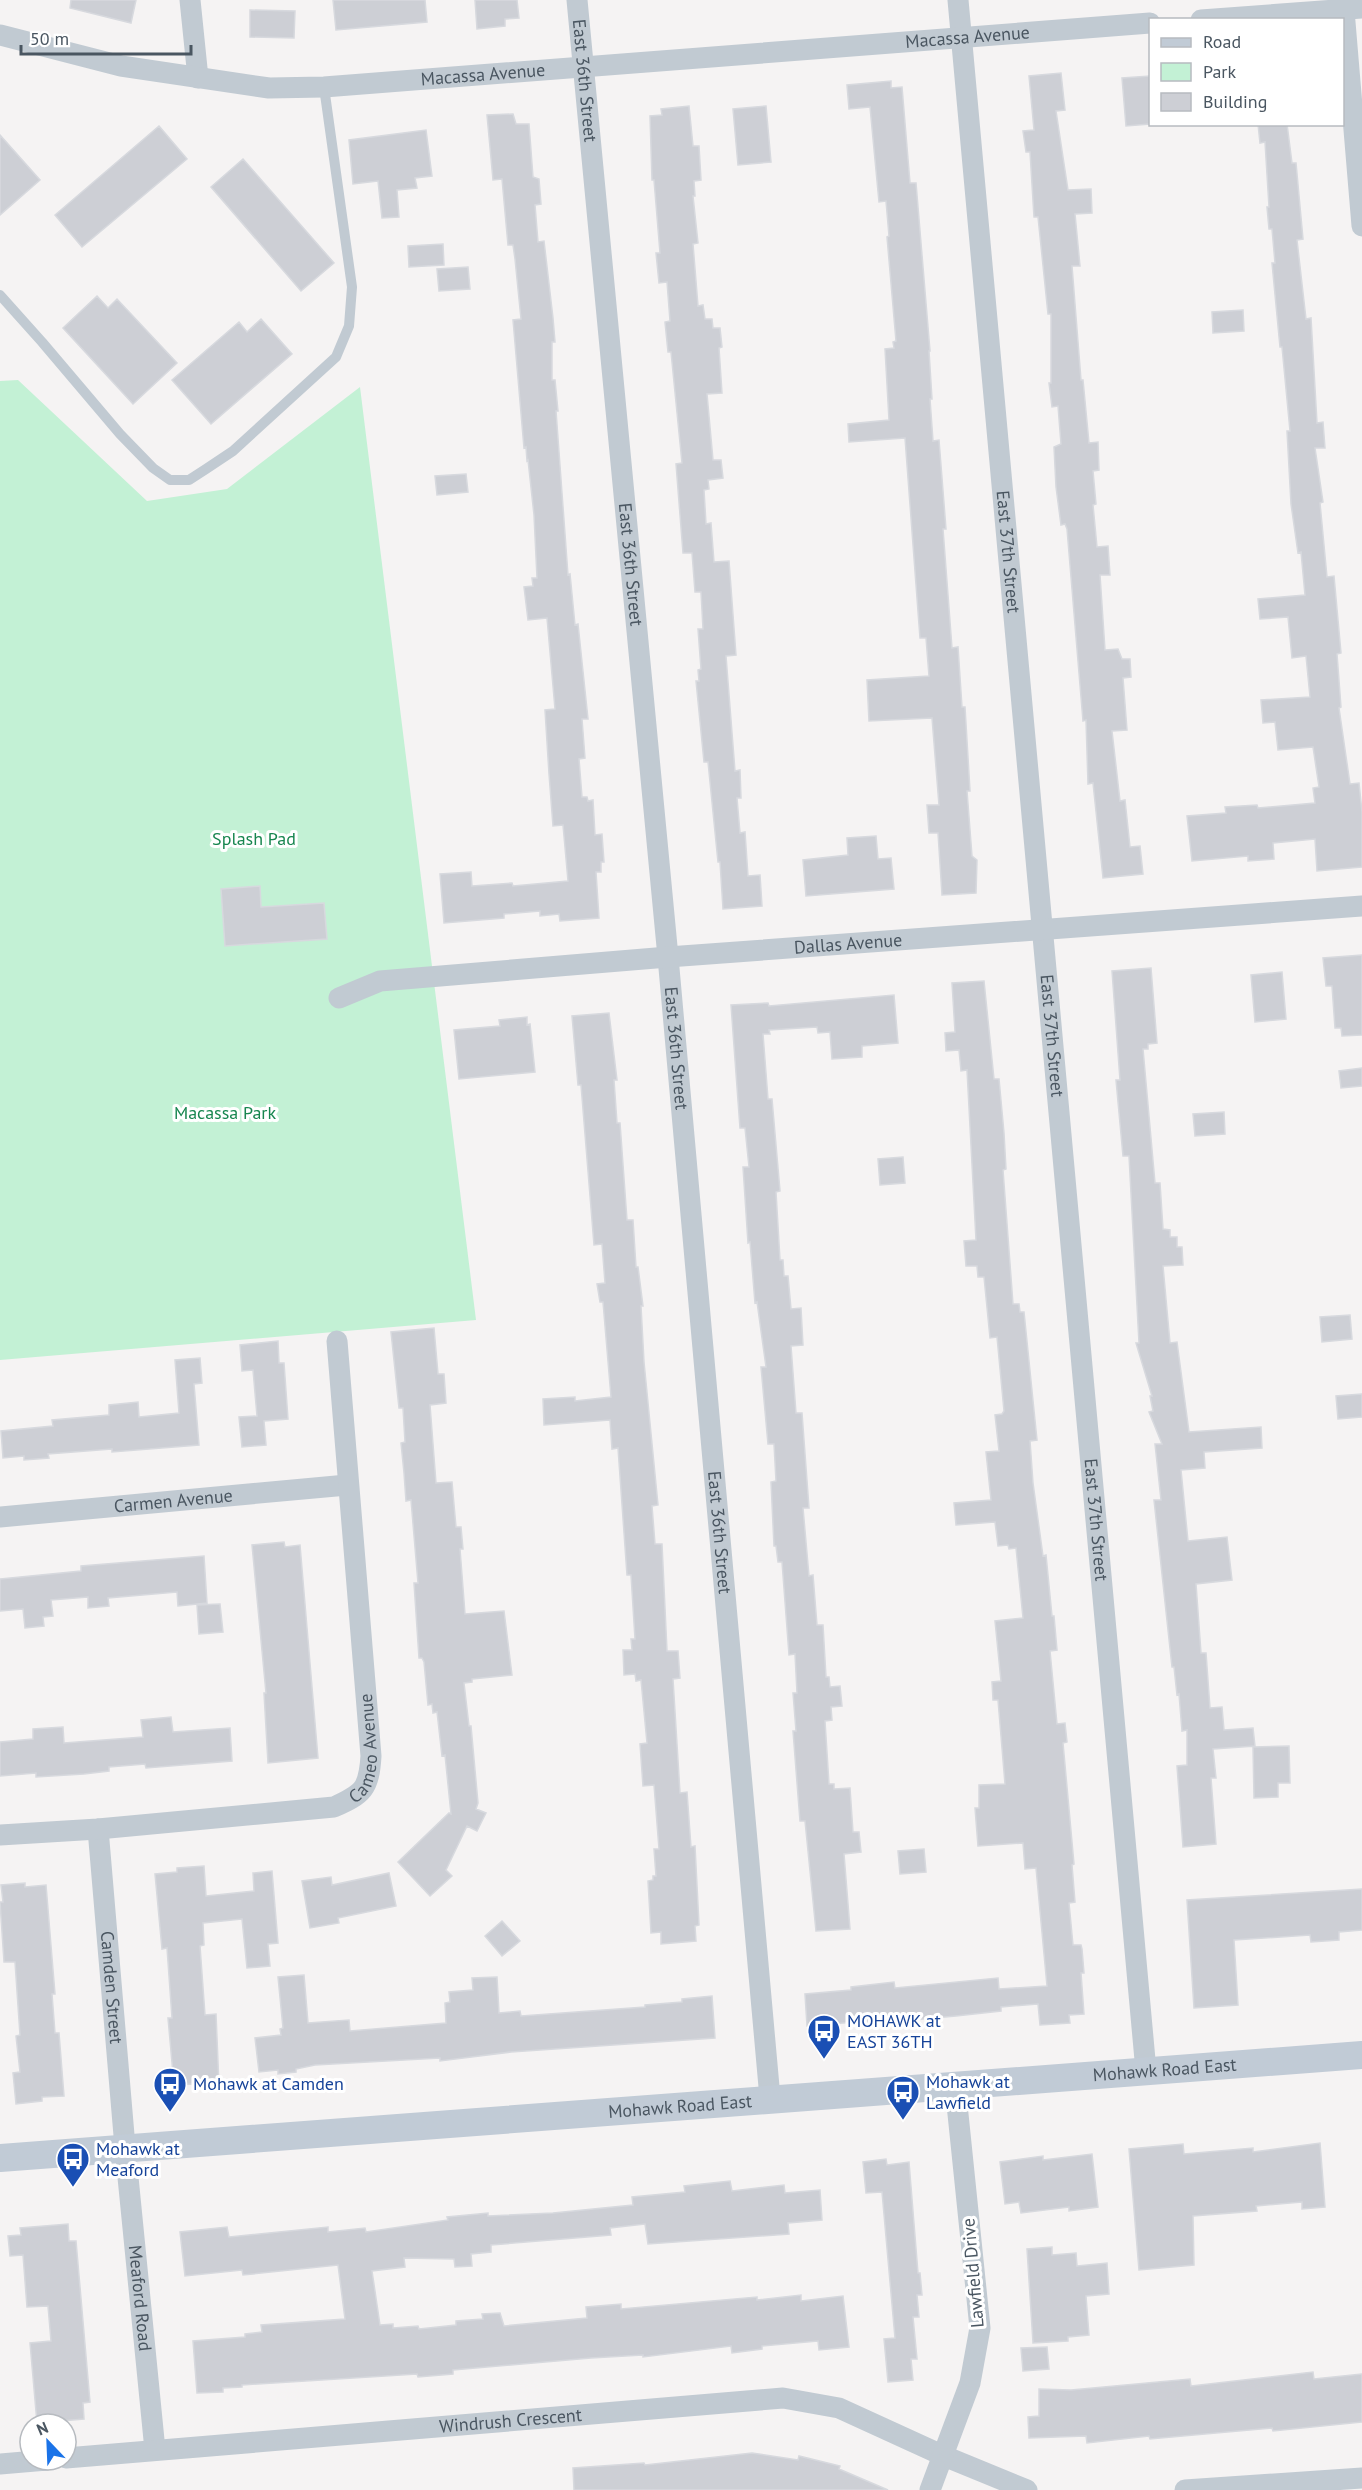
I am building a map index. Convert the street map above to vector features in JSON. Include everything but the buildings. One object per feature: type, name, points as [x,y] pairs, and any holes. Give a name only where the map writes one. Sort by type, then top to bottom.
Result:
[{"type":"main road","name":"Mohawk Road East","points":[[0,2157],[1362,2055]]},
{"type":"street","points":[[190,0],[198,78]]},
{"type":"street","name":"East 36th Street","points":[[577,0],[668,957],[770,2098]]},
{"type":"street","name":"East 37th Street","points":[[958,0],[1146,2071]]},
{"type":"street","points":[[1229,18],[1353,9],[1362,226]]},
{"type":"street","name":"Macassa Avenue","points":[[0,35],[121,66],[269,88],[324,87],[1149,23]]},
{"type":"street","name":"Dallas Avenue","points":[[339,998],[380,981],[668,957],[1362,906]]},
{"type":"street","name":"Cameo Avenue","points":[[0,1835],[98,1829],[334,1807],[356,1797],[370,1778],[371,1756],[336,1341]]},
{"type":"street","name":"Carmen Avenue","points":[[0,1517],[347,1485]]},
{"type":"street","name":"Camden Street","points":[[98,1829],[125,2147]]},
{"type":"street","name":"Lawfield Drive","points":[[930,2490],[970,2383],[980,2328],[955,2085]]},
{"type":"street","name":"Meaford Road","points":[[125,2147],[155,2450]]},
{"type":"street","name":"Windrush Crescent","points":[[78,2457],[783,2398],[839,2408],[944,2456],[1027,2490]]},
{"type":"street","points":[[0,2464],[18,2462]]},
{"type":"street","points":[[1185,2490],[1362,2478]]},
{"type":"lane","points":[[0,295],[120,434],[153,468],[170,480],[189,480],[233,452],[336,357],[349,326],[352,287],[324,87]]},
{"type":"green space","name":"Macassa Park","points":[[18,380],[147,501],[227,489],[360,387],[476,1320],[0,1360],[0,381]]},
{"type":"place","name":"MOHAWK at EAST 36TH","points":[[824,2060]]},
{"type":"place","name":"Mohawk at Camden","points":[[170,2113]]},
{"type":"place","name":"Mohawk at Lawfield","points":[[903,2121]]},
{"type":"place","name":"Mohawk at Meaford","points":[[73,2188]]},
{"type":"park label","name":"Splash Pad","points":[[254,839]]}]
